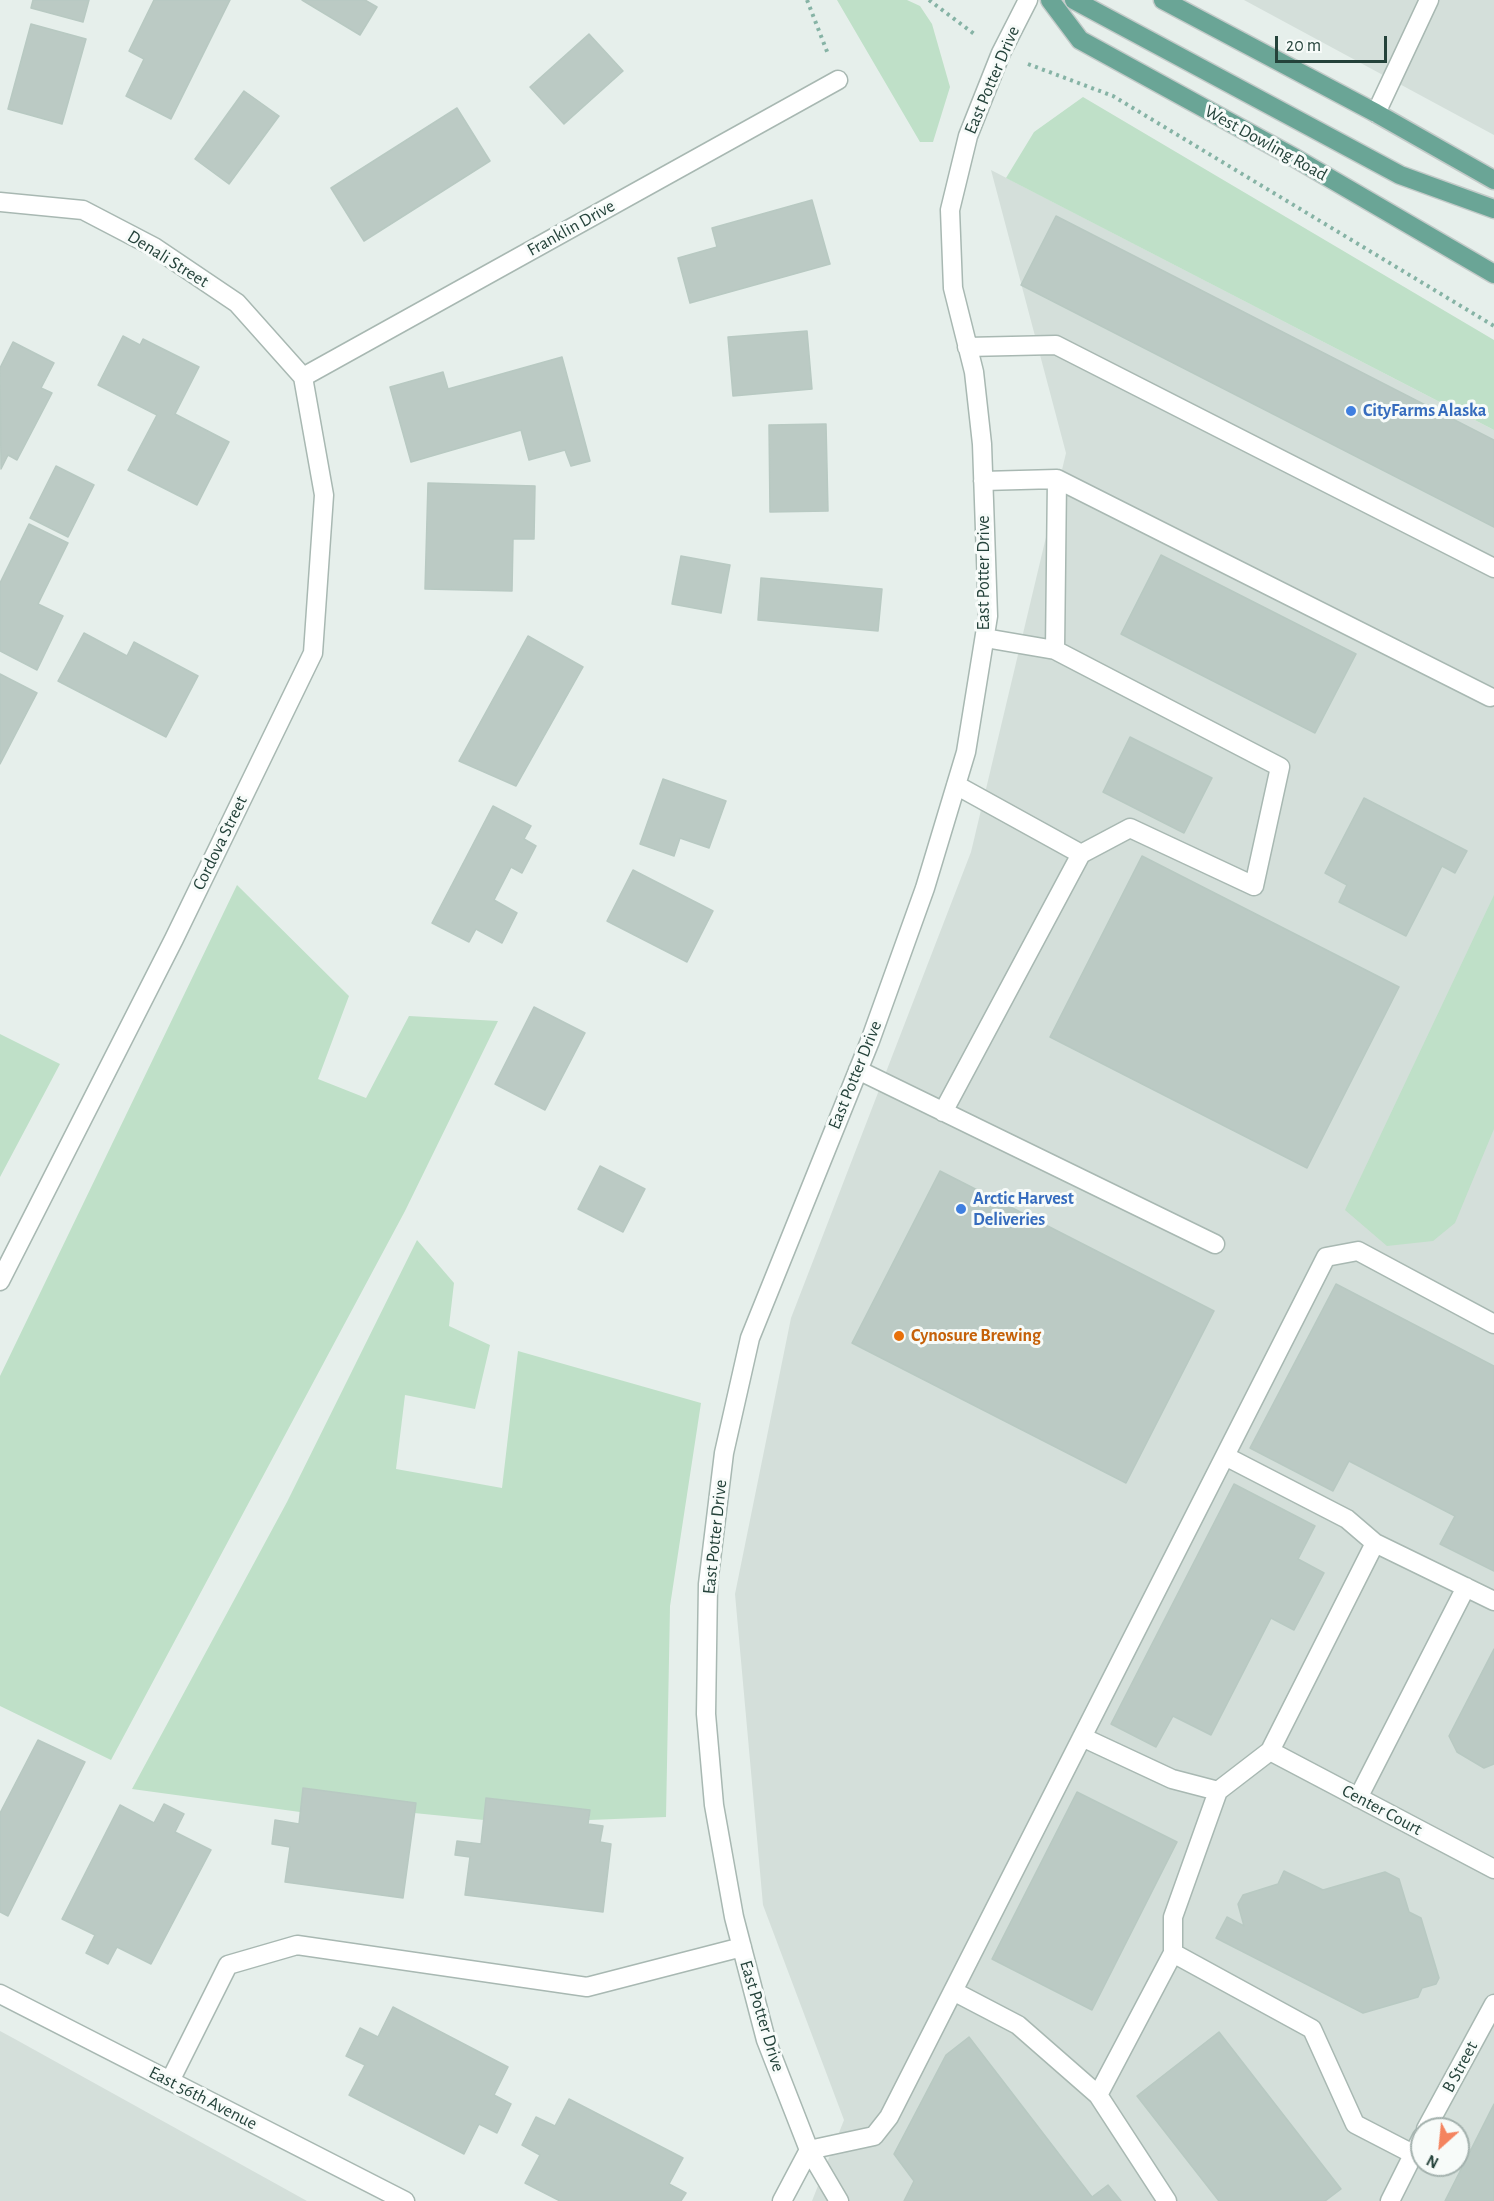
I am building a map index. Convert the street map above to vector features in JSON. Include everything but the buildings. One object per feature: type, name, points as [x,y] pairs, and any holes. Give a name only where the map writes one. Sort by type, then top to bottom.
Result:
[{"type":"main road","name":"West Dowling Road","points":[[1050,0],[1080,40],[1294,158],[1491,271]]},
{"type":"main road","points":[[1074,0],[1400,175],[1494,208]]},
{"type":"main road","points":[[1163,0],[1376,113],[1494,180]]},
{"type":"street","name":"East Potter Drive","points":[[839,2201],[809,2150],[766,2040],[742,1947],[714,1805],[706,1714],[708,1584],[724,1453],[750,1338],[858,1070],[925,888],[966,752],[988,616],[983,481],[975,384],[953,288],[950,210],[968,136],[1001,53],[1028,0]]},
{"type":"street","points":[[1376,113],[1429,0]]},
{"type":"street","name":"Franklin Drive","points":[[303,377],[838,80]]},
{"type":"street","name":"Denali Street","points":[[0,202],[83,210],[154,247],[237,303],[303,377]]},
{"type":"street","points":[[967,347],[1056,345],[1494,568]]},
{"type":"street","name":"Cordova Street","points":[[0,1281],[174,939],[313,653],[324,495],[303,377]]},
{"type":"street","points":[[983,481],[1058,479],[1490,697]]},
{"type":"street","points":[[1055,650],[1058,479]]},
{"type":"street","points":[[943,1112],[1081,855],[1130,828],[1254,886],[1280,767],[1055,650],[985,638]]},
{"type":"street","points":[[956,785],[1081,855]]},
{"type":"street","points":[[858,1070],[1215,1245]]},
{"type":"street","points":[[782,2201],[809,2150],[874,2136],[889,2117],[1326,1257],[1358,1251],[1494,1324]]},
{"type":"street","points":[[1225,1456],[1347,1519],[1375,1543],[1494,1600]]},
{"type":"street","points":[[1098,2095],[1173,1953],[1173,1917],[1218,1791],[1270,1751],[1375,1543]]},
{"type":"street","points":[[1358,1798],[1466,1587]]},
{"type":"street","points":[[1082,1737],[1172,1779],[1218,1791]]},
{"type":"street","name":"Center Court","points":[[1270,1751],[1494,1869]]},
{"type":"street","points":[[170,2081],[228,1965],[297,1945],[587,1987],[742,1947]]},
{"type":"street","points":[[1173,1953],[1312,2029],[1355,2124],[1410,2152]]},
{"type":"street","points":[[953,1990],[1018,2025],[1098,2095],[1167,2201]]},
{"type":"street","name":"East 56th Avenue","points":[[0,1994],[405,2201]]},
{"type":"street","name":"B Street","points":[[1433,2117],[1494,2004]]},
{"type":"street","points":[[1390,2201],[1410,2160]]},
{"type":"path","points":[[807,0],[838,80]]},
{"type":"path","points":[[929,0],[1001,53],[1113,96],[1494,326]]},
{"type":"shaded area","points":[[1244,0],[1494,0],[1494,135]]},
{"type":"shaded area","points":[[991,170],[1494,430],[1494,2201],[812,2201],[844,2120],[763,1905],[735,1594],[791,1318],[971,852],[1066,453]]},
{"type":"shaded area","points":[[0,2031],[13,2038],[307,2201],[0,2201]]},
{"type":"green space","points":[[837,0],[907,0],[920,6],[932,24],[950,87],[933,142],[920,142]]},
{"type":"green space","points":[[1083,97],[1494,340],[1494,430],[1006,178],[1034,132]]},
{"type":"green space","points":[[237,885],[349,996],[318,1079],[366,1098],[409,1016],[498,1021],[405,1211],[111,1760],[0,1706],[0,1376]]},
{"type":"green space","points":[[1494,895],[1494,1129],[1455,1223],[1433,1241],[1387,1246],[1345,1210]]},
{"type":"green space","points":[[0,1034],[60,1064],[0,1177]]},
{"type":"green space","points":[[417,1240],[454,1283],[449,1326],[490,1345],[475,1409],[405,1395],[396,1469],[502,1488],[518,1351],[701,1403],[670,1606],[666,1817],[589,1820],[590,1810],[487,1798],[484,1820],[414,1813],[415,1803],[304,1788],[300,1812],[132,1789],[287,1502]]},
{"type":"place","name":"CityFarms Alaska","points":[[1351,411]]},
{"type":"place","name":"Arctic Harvest Deliveries","points":[[961,1209]]},
{"type":"place","name":"Cynosure Brewing","points":[[899,1336]]}]
